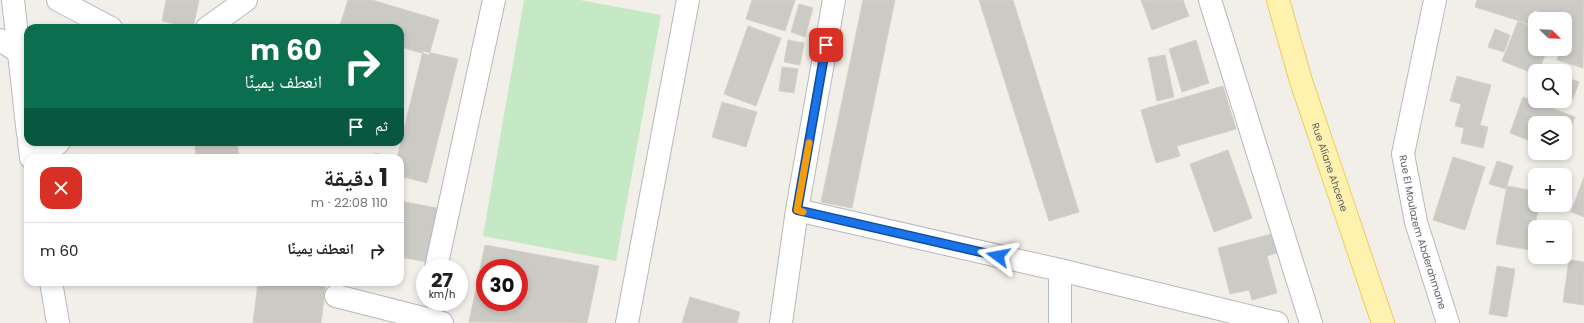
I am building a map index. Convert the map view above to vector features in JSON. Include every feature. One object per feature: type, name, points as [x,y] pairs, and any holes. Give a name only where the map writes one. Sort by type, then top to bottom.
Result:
[{"type":"main road","name":"Rue Aliane Ahcene","points":[[1277,3],[1301,81],[1383,323]]},
{"type":"street","points":[[13,0],[24,98]]},
{"type":"street","points":[[58,0],[103,24]]},
{"type":"street","points":[[213,24],[246,0]]},
{"type":"street","points":[[438,259],[494,0]]},
{"type":"street","points":[[627,323],[688,0]]},
{"type":"street","points":[[781,323],[797,210],[834,0]]},
{"type":"street","points":[[1210,0],[1311,323]]},
{"type":"street","name":"Rue El Moulazem Abderahmane","points":[[1434,0],[1403,154],[1416,222],[1448,323]]},
{"type":"street","points":[[0,40],[19,52]]},
{"type":"street","points":[[46,154],[55,146]]},
{"type":"street","points":[[797,210],[1060,270],[1277,323]]},
{"type":"street","points":[[1060,270],[1060,323]]},
{"type":"street","points":[[52,286],[58,323]]},
{"type":"street","points":[[336,296],[430,317]]},
{"type":"green space","points":[[524,0],[580,0],[661,15],[616,261],[483,236]]},
{"type":"building","points":[[166,0],[199,0],[194,24],[175,24],[162,21]]},
{"type":"building","points":[[348,0],[372,0],[439,20],[429,55],[404,48],[404,24],[340,24]]},
{"type":"building","points":[[752,0],[795,0],[785,31],[746,19]]},
{"type":"building","points":[[863,0],[895,0],[852,208],[821,202]]},
{"type":"building","points":[[979,0],[1013,0],[1079,212],[1049,221]]},
{"type":"building","points":[[1141,0],[1183,0],[1189,16],[1152,30]]},
{"type":"building","points":[[1477,0],[1584,0],[1583,68],[1557,60],[1558,56],[1572,56],[1572,12],[1541,12],[1534,10],[1533,12],[1528,12],[1528,24],[1475,7]]},
{"type":"building","points":[[799,4],[813,8],[805,37],[791,32]]},
{"type":"building","points":[[1518,21],[1528,25],[1528,56],[1544,56],[1542,64],[1528,64],[1528,71],[1502,61]]},
{"type":"building","points":[[748,26],[781,38],[756,106],[724,94]]},
{"type":"building","points":[[1495,29],[1510,35],[1504,52],[1488,47]]},
{"type":"building","points":[[788,40],[804,43],[800,65],[784,62]]},
{"type":"building","points":[[1196,40],[1209,83],[1182,92],[1169,49]]},
{"type":"building","points":[[423,51],[458,59],[427,183],[404,177],[404,154],[398,154],[400,146],[404,146],[404,129]]},
{"type":"building","points":[[1165,55],[1174,97],[1157,101],[1148,58]]},
{"type":"building","points":[[782,67],[798,69],[794,93],[779,91]]},
{"type":"building","points":[[1457,76],[1491,85],[1480,125],[1488,127],[1483,148],[1461,143],[1464,128],[1455,126],[1461,104],[1450,101]]},
{"type":"building","points":[[1572,80],[1579,82],[1572,99]]},
{"type":"building","points":[[1223,86],[1236,129],[1177,146],[1180,156],[1156,163],[1141,110]]},
{"type":"building","points":[[1523,97],[1528,99],[1528,108],[1552,108],[1575,117],[1572,125],[1572,116],[1528,116],[1528,140],[1510,133]]},
{"type":"building","points":[[722,102],[757,112],[746,147],[712,137]]},
{"type":"building","points":[[195,146],[238,146],[238,154],[196,154]]},
{"type":"building","points":[[1228,150],[1252,218],[1214,232],[1190,164]]},
{"type":"building","points":[[1453,157],[1485,167],[1465,230],[1433,220]]},
{"type":"building","points":[[1497,161],[1513,166],[1506,189],[1489,184]]},
{"type":"building","points":[[1584,177],[1584,217],[1571,212]]},
{"type":"building","points":[[1507,186],[1528,190],[1528,212],[1538,212],[1536,220],[1528,220],[1528,250],[1496,244]]},
{"type":"building","points":[[404,202],[442,209],[433,259],[416,260],[404,258]]},
{"type":"building","points":[[1279,232],[1284,251],[1267,256],[1277,293],[1252,300],[1249,290],[1230,294],[1218,248]]},
{"type":"building","points":[[485,245],[599,266],[587,323],[469,322],[476,288],[476,311],[528,311],[528,259],[482,259]]},
{"type":"building","points":[[1572,260],[1584,262],[1584,305],[1563,302],[1568,264],[1572,264]]},
{"type":"building","points":[[1497,266],[1515,269],[1507,317],[1489,314]]},
{"type":"building","points":[[258,286],[326,286],[321,323],[253,323]]},
{"type":"building","points":[[690,297],[740,312],[737,323],[682,323]]},
{"type":"slow traffic","points":[[803,212],[797,210],[809,143]]},
{"type":"route","points":[[826,45],[797,210],[998,256]]}]
